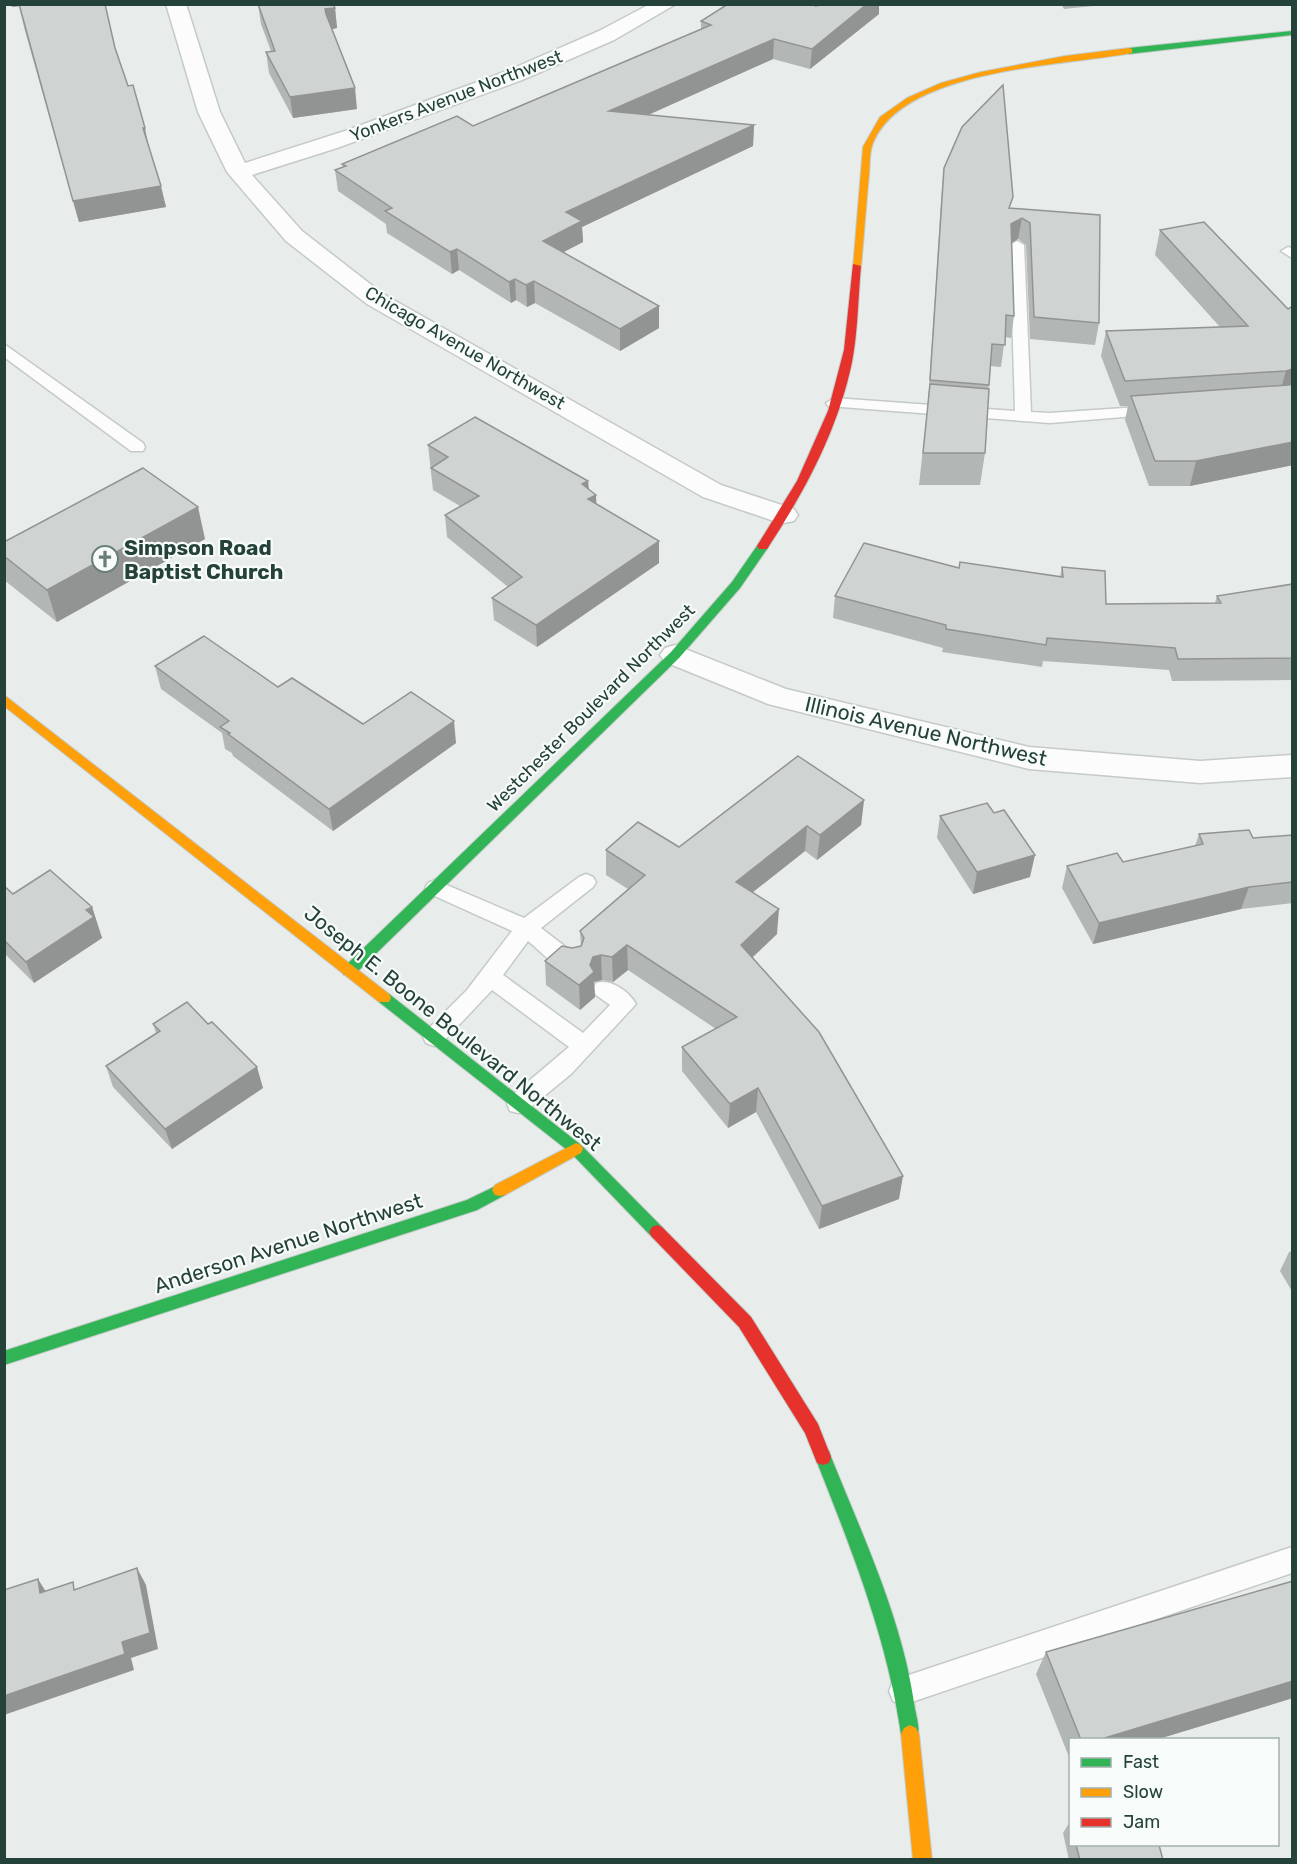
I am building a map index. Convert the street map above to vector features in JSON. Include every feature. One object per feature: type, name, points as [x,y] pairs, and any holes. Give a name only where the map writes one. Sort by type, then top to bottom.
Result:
[{"type":"street","name":"Chicago Avenue Northwest","points":[[176,4],[209,112],[238,172],[294,236],[375,299],[712,491],[784,515]]},
{"type":"street","name":"Yonkers Avenue Northwest","points":[[238,172],[288,159],[516,76],[612,35],[666,4]]},
{"type":"street","name":"Westchester Boulevard Northwest","points":[[350,971],[675,655],[736,585],[784,515],[824,438],[847,362],[868,143],[882,121],[907,101],[968,77],[1039,61],[1293,33]]},
{"type":"street","name":"Illinois Avenue Northwest","points":[[675,655],[778,697],[1029,758],[1200,772],[1293,766]]},
{"type":"street","name":"Joseph E. Boone Boulevard Northwest","points":[[4,699],[576,1149],[745,1322],[812,1429],[878,1597],[907,1706],[923,1860]]},
{"type":"street","name":"Anderson Avenue Northwest","points":[[4,1358],[472,1205],[576,1149]]},
{"type":"lane","points":[[1017,245],[1023,416]]},
{"type":"lane","points":[[4,349],[137,447]]},
{"type":"lane","points":[[834,403],[1050,418],[1166,411]]},
{"type":"lane","points":[[434,1037],[490,977],[526,928],[585,882]]},
{"type":"lane","points":[[435,888],[526,928],[572,964]]},
{"type":"lane","points":[[490,977],[583,1045]]},
{"type":"lane","points":[[518,1104],[563,1068],[625,1004],[604,989]]},
{"type":"lane","points":[[903,1691],[1293,1560]]},
{"type":"building","points":[[19,4],[105,4],[115,48],[128,86],[133,85],[145,128],[143,128],[161,186],[73,201]]},
{"type":"building","points":[[258,4],[333,4],[335,8],[325,9],[326,14],[355,88],[290,97],[266,52],[275,51]]},
{"type":"building","points":[[728,4],[817,4],[816,6],[867,4],[812,49],[774,39],[609,111],[754,125],[566,212],[582,221],[543,241],[659,306],[620,329],[534,281],[526,285],[515,279],[509,282],[457,249],[450,252],[385,211],[392,208],[335,170],[346,166],[342,164],[457,116],[473,126],[711,25],[701,21]]},
{"type":"building","points":[[1003,85],[1013,197],[1009,208],[1100,215],[1099,323],[1034,317],[1030,223],[1022,218],[1011,224],[1014,316],[1006,315],[1005,345],[992,344],[989,385],[930,380],[944,168],[962,127]]},
{"type":"building","points":[[1204,222],[1288,309],[1293,306],[1293,369],[1125,381],[1106,331],[1248,326],[1160,230]]},
{"type":"building","points":[[930,384],[989,389],[985,453],[923,453]]},
{"type":"building","points":[[1293,384],[1293,442],[1196,461],[1155,461],[1131,396],[1288,385]]},
{"type":"building","points":[[475,417],[588,481],[582,484],[596,495],[588,499],[659,541],[536,625],[492,598],[522,577],[445,515],[479,496],[431,468],[448,457],[428,445]]},
{"type":"building","points":[[143,468],[198,507],[47,590],[4,556],[4,542]]},
{"type":"building","points":[[864,543],[959,568],[960,562],[1063,577],[1062,567],[1105,571],[1106,604],[1221,603],[1217,596],[1293,584],[1293,658],[1178,659],[1175,648],[1047,638],[1046,645],[946,629],[946,625],[835,596]]},
{"type":"building","points":[[204,636],[278,687],[292,678],[363,724],[411,692],[454,721],[329,809],[228,734],[230,733],[220,727],[229,721],[155,666]]},
{"type":"building","points":[[798,756],[864,800],[820,835],[807,826],[736,882],[779,909],[741,945],[819,1032],[903,1176],[822,1206],[758,1088],[730,1104],[682,1047],[737,1017],[627,945],[612,957],[601,955],[593,957],[590,965],[594,972],[579,985],[545,961],[562,946],[572,948],[581,946],[584,938],[580,931],[645,875],[606,850],[638,822],[679,847]]},
{"type":"building","points":[[987,803],[994,813],[1004,810],[1035,855],[977,872],[940,816]]},
{"type":"building","points":[[1249,830],[1253,838],[1293,835],[1293,882],[1249,887],[1099,923],[1067,866],[1117,853],[1123,862],[1203,844],[1199,834]]},
{"type":"building","points":[[50,870],[92,907],[86,910],[94,917],[26,962],[4,940],[4,886],[13,894]]},
{"type":"building","points":[[187,1002],[208,1024],[212,1022],[257,1067],[165,1129],[106,1066],[160,1031],[153,1024]]},
{"type":"building","points":[[137,1568],[150,1633],[122,1642],[125,1654],[4,1696],[4,1590],[38,1579],[40,1593],[73,1582],[74,1590]]},
{"type":"building","points":[[1293,1581],[1293,1681],[1105,1738],[1080,1738],[1046,1652]]},
{"type":"building","points":[[1076,1846],[1159,1846],[1163,1860],[1080,1860]]},
{"type":"traffic: fast","points":[[1129,51],[1292,33]]},
{"type":"traffic: fast","points":[[349,971],[675,655],[736,585],[763,546]]},
{"type":"traffic: fast","points":[[384,998],[576,1149],[657,1232]]},
{"type":"traffic: fast","points":[[4,1358],[472,1205],[500,1190]]},
{"type":"traffic: fast","points":[[823,1457],[876,1592],[887,1627],[905,1698],[910,1734]]},
{"type":"traffic: slow","points":[[856,266],[867,147],[883,119],[910,100],[944,85],[984,73],[1065,58],[1129,51]]},
{"type":"traffic: slow","points":[[4,699],[384,998]]},
{"type":"traffic: slow","points":[[500,1190],[576,1149]]},
{"type":"traffic: slow","points":[[910,1734],[923,1860]]},
{"type":"traffic: jam","points":[[763,546],[803,481],[824,435],[841,387],[852,326],[856,266]]},
{"type":"traffic: jam","points":[[657,1232],[745,1322],[812,1429],[823,1457]]},
{"type":"place","name":"Simpson Road Baptist Church","points":[[105,559]]}]
